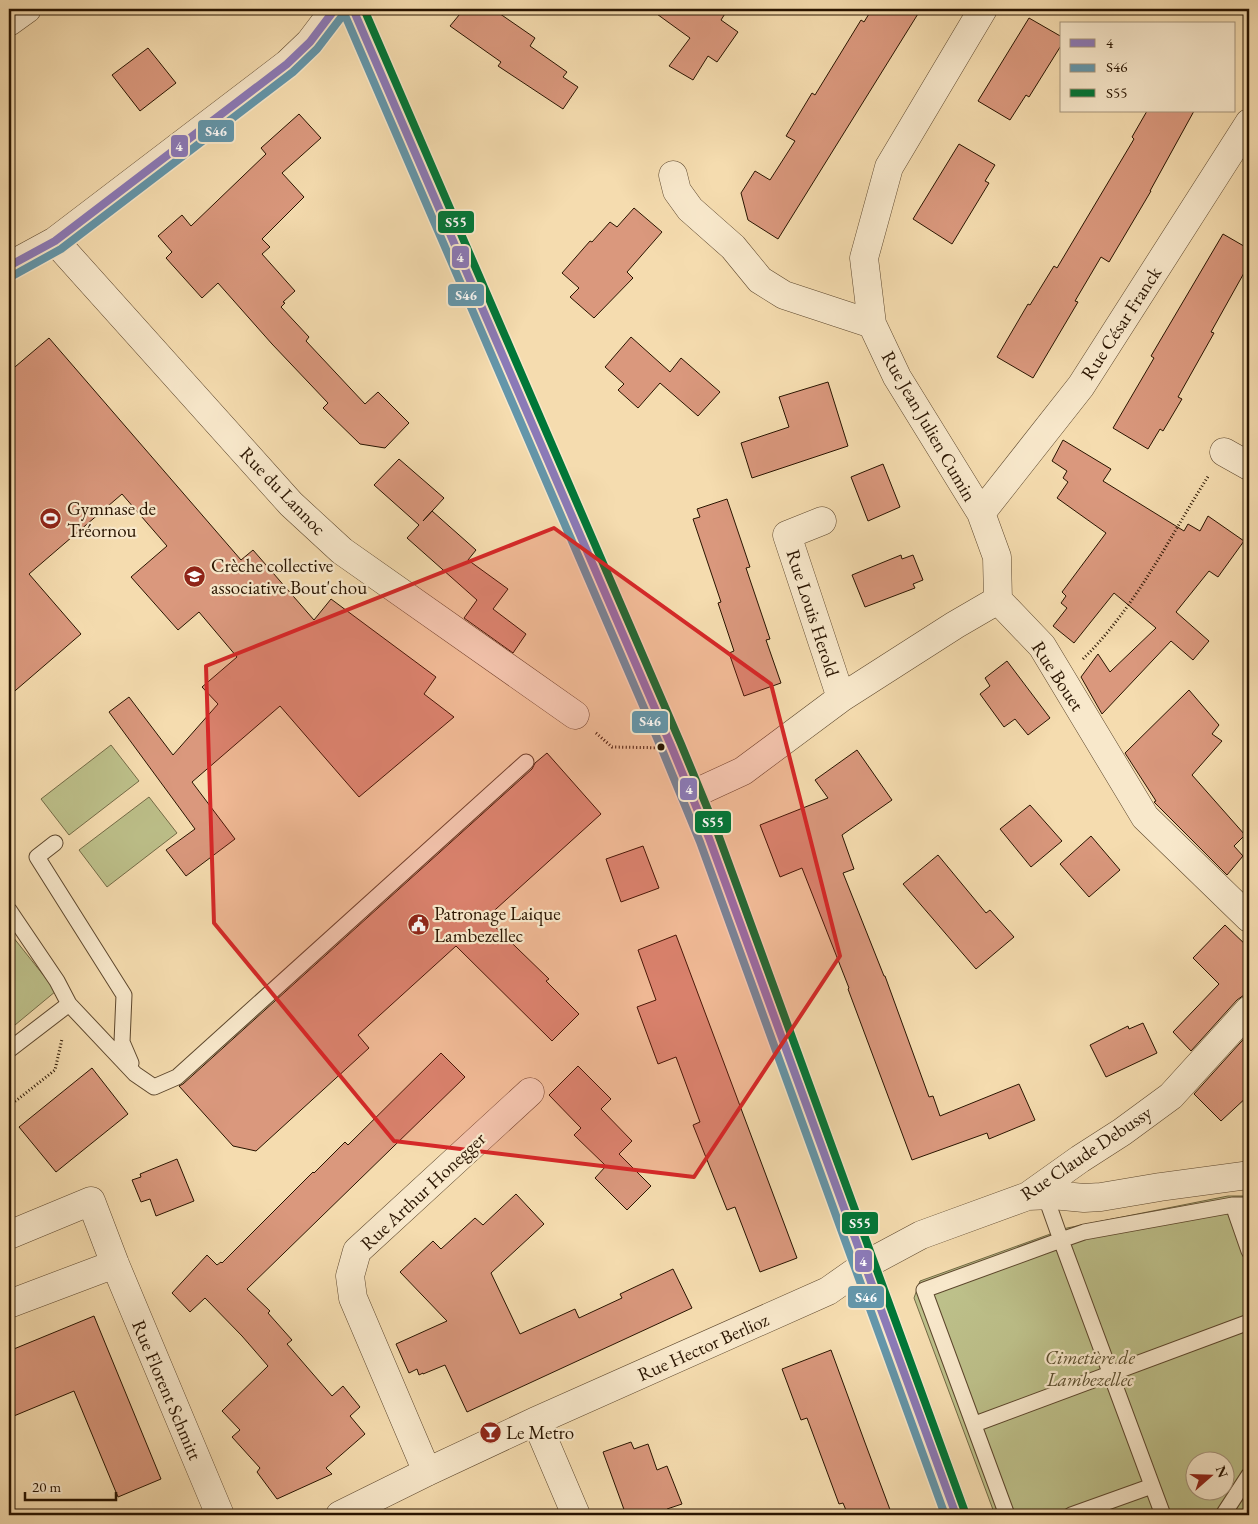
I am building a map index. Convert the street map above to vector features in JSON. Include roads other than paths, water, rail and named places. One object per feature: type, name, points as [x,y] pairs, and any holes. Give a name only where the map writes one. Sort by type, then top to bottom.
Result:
[{"type":"main road","points":[[691,795],[709,838],[956,1515]]},
{"type":"street","points":[[9,22],[27,9]]},
{"type":"street","points":[[9,266],[55,241],[287,64],[310,42],[336,9]]},
{"type":"street","name":"Rue Jean Julien Cumin","points":[[983,9],[889,167],[864,258],[872,324],[897,377],[981,513],[996,557],[998,600]]},
{"type":"street","name":"Rue César Franck","points":[[981,513],[1081,386],[1249,123]]},
{"type":"street","points":[[673,175],[677,191],[690,209],[733,247],[760,280],[784,295],[872,324]]},
{"type":"street","name":"Rue du Lannoc","points":[[55,241],[291,504],[342,551],[575,715]]},
{"type":"street","points":[[1224,452],[1249,466]]},
{"type":"street","name":"Rue Louis Herold","points":[[822,521],[787,535],[841,698]]},
{"type":"street","points":[[691,795],[743,770],[841,698],[955,625],[998,600]]},
{"type":"street","name":"Rue Bouet","points":[[998,600],[1042,646],[1145,817],[1249,918]]},
{"type":"street","name":"Rue Claude Debussy","points":[[866,1265],[921,1234],[1036,1196],[1080,1159],[1122,1132],[1171,1096],[1249,1010]]},
{"type":"street","name":"Rue Arthur Honegger","points":[[427,1472],[353,1298],[350,1276],[357,1252],[530,1092]]},
{"type":"street","points":[[1036,1196],[1100,1197],[1249,1175]]},
{"type":"street","name":"Rue Florent Schmitt","points":[[9,1235],[91,1202],[114,1264],[220,1515]]},
{"type":"street","points":[[9,1304],[114,1264]]},
{"type":"street","name":"Rue Hector Berlioz","points":[[340,1515],[536,1421],[822,1294],[866,1265]]},
{"type":"street","points":[[536,1421],[575,1515]]},
{"type":"lane","points":[[9,910],[57,981],[66,1006],[135,1074],[154,1087],[176,1077],[526,762]]},
{"type":"lane","points":[[55,843],[37,857],[124,995],[122,1042],[135,1074]]},
{"type":"lane","points":[[9,1050],[66,1006]]},
{"type":"lane","points":[[1036,1196],[1061,1240],[1163,1515]]},
{"type":"lane","points":[[1233,1205],[1249,1251]]},
{"type":"lane","points":[[1008,1515],[924,1290],[1084,1232],[1233,1205],[1249,1205]]},
{"type":"lane","points":[[975,1424],[1249,1322]]},
{"type":"lane","points":[[1223,1515],[1248,1481]]},
{"type":"lane","points":[[1071,1515],[1152,1486]]},
{"type":"place","name":"Gymnase de Tréornou","points":[[51,519]]},
{"type":"place","name":"Crèche collective associative Bout'chou","points":[[195,576]]},
{"type":"place","name":"Patronage Laique Lambezellec","points":[[418,924]]},
{"type":"place","name":"Le Metro","points":[[490,1432]]},
{"type":"park label","name":"Cimetière de Lambezellec","points":[[1090,1368]]}]
